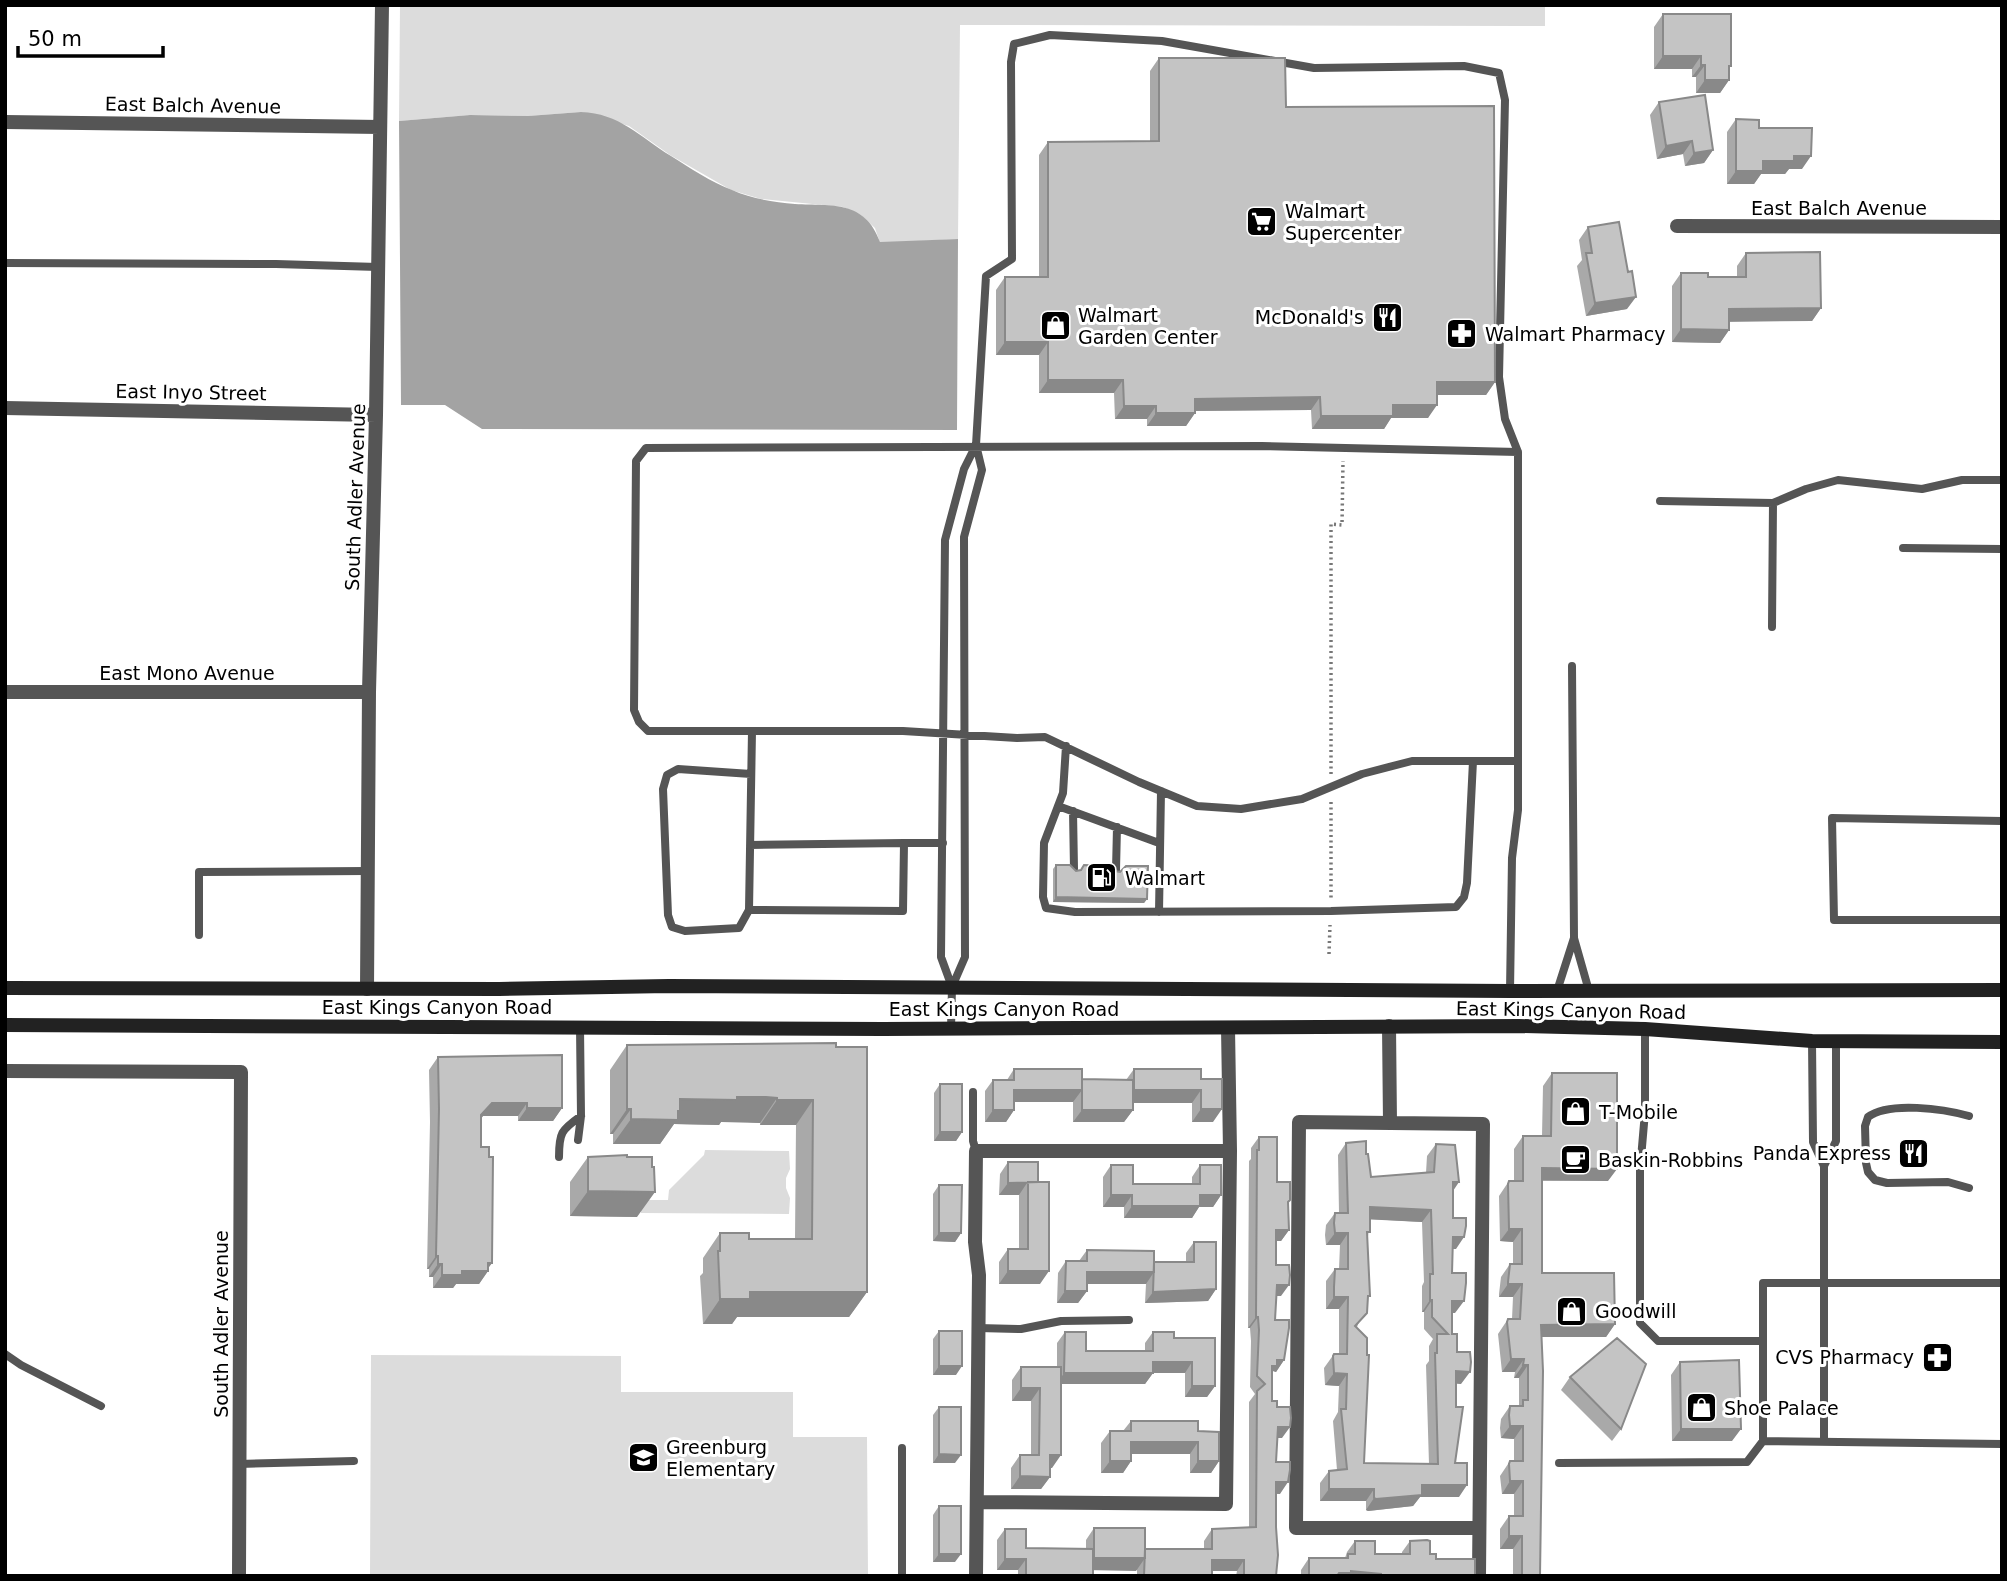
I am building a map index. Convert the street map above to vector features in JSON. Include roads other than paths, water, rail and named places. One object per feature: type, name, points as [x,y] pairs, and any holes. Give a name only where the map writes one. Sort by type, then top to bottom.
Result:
[{"type":"main road","name":"East Kings Canyon Road","points":[[5,988],[669,986],[1510,991],[2002,990]]},
{"type":"main road","name":"East Kings Canyon Road","points":[[5,1025],[951,1029],[1389,1026],[1645,1029],[1812,1041],[2002,1042]]},
{"type":"street","name":"South Adler Avenue","points":[[367,989],[366,871],[382,5]]},
{"type":"street","name":"East Balch Avenue","points":[[5,122],[380,127]]},
{"type":"street","name":"East Balch Avenue","points":[[1677,226],[2002,227]]},
{"type":"street","name":"East Inyo Street","points":[[5,408],[376,415]]},
{"type":"street","name":"East Mono Avenue","points":[[5,692],[369,692]]},
{"type":"street","points":[[1389,1026],[1390,1123]]},
{"type":"street","points":[[976,1502],[1226,1504],[1230,1151],[1228,1028]]},
{"type":"street","name":"South Adler Avenue","points":[[5,1071],[241,1072],[239,1576]]},
{"type":"street","points":[[1479,1528],[1296,1528],[1299,1122],[1483,1124],[1479,1576]]},
{"type":"street","points":[[976,1576],[979,1275],[975,1242],[976,1151],[1230,1151]]},
{"type":"lane","points":[[952,987],[965,957],[964,537],[982,470],[976,445],[986,276],[1012,259],[1011,62],[1014,44],[1050,35],[1163,41],[1314,68],[1464,66],[1499,73],[1505,100],[1499,377],[1505,419],[1518,452],[1518,810],[1512,858],[1510,991]]},
{"type":"lane","points":[[5,263],[378,267]]},
{"type":"lane","points":[[951,1029],[952,987],[941,957],[945,540],[964,469],[976,445]]},
{"type":"lane","points":[[1517,761],[1412,761],[1362,774],[1302,799],[1241,809],[1198,806],[1161,792],[1045,737],[1017,738],[944,732],[648,731],[639,722],[634,710],[636,461],[646,447],[976,445],[1518,452]]},
{"type":"lane","points":[[1660,501],[1773,503],[1806,489],[1838,480],[1922,489],[1962,480],[2002,480]]},
{"type":"lane","points":[[1772,627],[1773,503]]},
{"type":"lane","points":[[1903,548],[2002,549]]},
{"type":"lane","points":[[1572,666],[1574,938],[1588,991]]},
{"type":"lane","points":[[751,774],[678,769],[667,775],[663,789],[668,915],[673,927],[685,931],[739,928],[749,910],[752,731]]},
{"type":"lane","points":[[1066,746],[1063,793],[1044,843],[1043,897],[1046,908],[1075,912],[1116,907],[1159,912],[1456,907],[1464,897],[1466,883],[1473,761]]},
{"type":"lane","points":[[1159,912],[1161,792]]},
{"type":"lane","points":[[1058,806],[1159,843]]},
{"type":"lane","points":[[1073,811],[1074,869]]},
{"type":"lane","points":[[2002,821],[1832,818],[1834,920],[2002,920]]},
{"type":"lane","points":[[1116,870],[1117,827]]},
{"type":"lane","points":[[749,910],[903,911],[904,843]]},
{"type":"lane","points":[[750,845],[943,843]]},
{"type":"lane","points":[[199,935],[199,872],[366,871]]},
{"type":"lane","points":[[1074,902],[1075,912]]},
{"type":"lane","points":[[1557,991],[1574,938]]},
{"type":"lane","points":[[578,1140],[581,1116],[579,1027]]},
{"type":"lane","points":[[1645,1029],[1645,1112],[1640,1170],[1640,1323],[1658,1341],[1763,1341]]},
{"type":"lane","points":[[1812,1041],[1813,1142],[1824,1166],[1824,1442]]},
{"type":"lane","points":[[1824,1166],[1836,1141],[1836,1041]]},
{"type":"lane","points":[[973,1092],[973,1141],[976,1151]]},
{"type":"lane","points":[[1969,1116],[1947,1110],[1884,1109],[1868,1117],[1865,1126],[1866,1163],[1868,1172],[1875,1180],[1887,1183],[1948,1182],[1969,1188]]},
{"type":"lane","points":[[559,1157],[560,1135],[581,1116]]},
{"type":"lane","points":[[1559,1463],[1746,1462],[1763,1441],[1763,1283],[2002,1283]]},
{"type":"lane","points":[[978,1328],[1021,1329],[1062,1321],[1129,1320]]},
{"type":"lane","points":[[5,1354],[101,1406]]},
{"type":"lane","points":[[1763,1441],[2002,1444]]},
{"type":"lane","points":[[902,1448],[902,1576]]},
{"type":"lane","points":[[239,1464],[354,1461]]},
{"type":"place","name":"Walmart Supercenter","points":[[1262,222]]},
{"type":"place","name":"McDonald's","points":[[1387,317]]},
{"type":"place","name":"Walmart Garden Center","points":[[1055,326]]},
{"type":"place","name":"Walmart Pharmacy","points":[[1462,334]]},
{"type":"place","name":"Walmart","points":[[1102,878]]},
{"type":"place","name":"T-Mobile","points":[[1576,1112]]},
{"type":"place","name":"Panda Express","points":[[1914,1153]]},
{"type":"place","name":"Baskin-Robbins","points":[[1575,1160]]},
{"type":"place","name":"Goodwill","points":[[1572,1311]]},
{"type":"place","name":"CVS Pharmacy","points":[[1937,1357]]},
{"type":"place","name":"Shoe Palace","points":[[1701,1408]]},
{"type":"place","name":"Greenburg Elementary","points":[[643,1458]]}]
